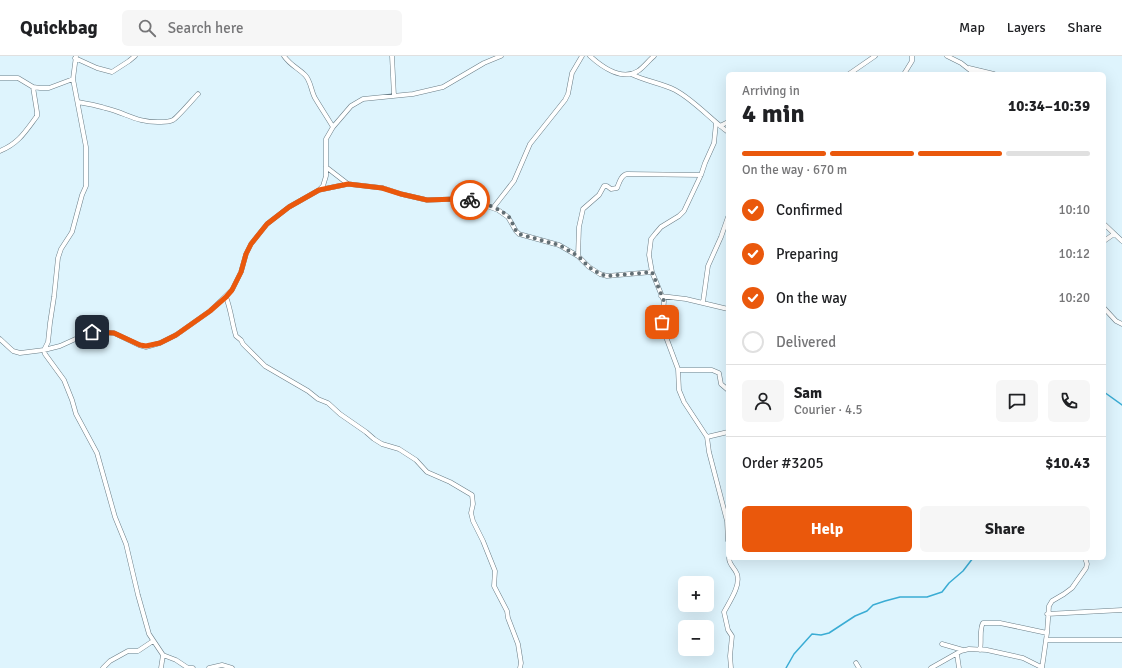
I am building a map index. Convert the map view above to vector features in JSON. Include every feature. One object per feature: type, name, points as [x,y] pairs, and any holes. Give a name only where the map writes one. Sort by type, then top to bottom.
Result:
[{"type":"street","points":[[135,56],[112,72],[97,68],[75,57],[73,79],[86,146],[86,186],[82,195],[72,232],[61,249],[58,258],[48,342],[44,350],[45,354],[64,380],[76,414],[97,453],[115,517],[126,544],[149,634],[163,655],[176,660],[188,668],[193,668]]},
{"type":"street","points":[[284,56],[288,62],[305,75],[332,127]]},
{"type":"street","points":[[392,56],[394,96]]},
{"type":"street","points":[[319,190],[325,182],[326,139],[332,127],[351,106],[363,99],[412,94],[443,87],[484,63],[501,56]]},
{"type":"street","points":[[493,208],[514,181],[530,144],[565,100],[568,94],[572,72],[582,56]]},
{"type":"street","points":[[590,56],[614,72],[623,75],[631,74],[644,67],[654,56]]},
{"type":"street","points":[[852,72],[875,56]]},
{"type":"street","points":[[905,72],[912,61],[912,56]]},
{"type":"street","points":[[950,56],[973,72]]},
{"type":"street","points":[[969,68],[986,72]]},
{"type":"street","points":[[631,74],[675,90],[726,131]]},
{"type":"street","points":[[0,78],[18,78],[33,87],[49,88],[73,79]]},
{"type":"street","points":[[0,151],[11,146],[20,139],[37,116],[38,112],[33,87]]},
{"type":"street","points":[[78,102],[105,108],[137,120],[167,122],[174,120],[198,94]]},
{"type":"street","points":[[718,125],[726,123]]},
{"type":"street","points":[[718,125],[714,143],[705,163],[702,175],[684,211],[679,216],[661,227],[652,239],[649,255],[652,272],[664,301],[662,322],[678,370],[679,390],[684,402],[707,437],[709,452],[726,517]]},
{"type":"street","points":[[326,167],[348,184]]},
{"type":"street","points":[[578,256],[579,228],[584,209],[599,195],[604,186],[611,189],[617,188],[625,174],[702,175]]},
{"type":"street","points":[[0,339],[13,351],[20,353],[44,350],[70,343],[89,333],[96,332],[114,333],[140,345],[152,346],[189,327],[226,297],[237,283],[246,254],[251,244],[260,232],[278,215],[319,190],[348,184],[382,188],[427,200],[457,199],[473,201],[493,208],[508,217],[519,234],[559,245],[578,256],[589,267],[600,274],[607,276],[652,272]]},
{"type":"street","points":[[703,302],[708,266],[726,223]]},
{"type":"street","points":[[1106,226],[1122,241]]},
{"type":"street","points":[[1106,240],[1114,234]]},
{"type":"street","points":[[661,296],[703,302],[726,308]]},
{"type":"street","points":[[226,297],[230,307],[231,321],[236,336],[242,340],[243,344],[265,366],[308,391],[318,399],[328,403],[340,414],[382,444],[399,449],[416,460],[427,472],[450,482],[472,495],[473,521],[496,571],[494,586],[507,611],[508,618],[518,644],[521,663],[520,668]]},
{"type":"street","points":[[1106,310],[1116,321],[1122,324]]},
{"type":"street","points":[[678,370],[712,370],[719,373],[721,384],[726,388]]},
{"type":"street","points":[[707,437],[726,432]]},
{"type":"street","points":[[729,560],[738,576],[732,598],[724,612],[728,630],[732,636],[730,656],[731,668]]},
{"type":"street","points":[[942,644],[963,650],[980,650],[1023,658],[1041,667],[1047,634],[1047,614],[1049,606],[1051,602],[1069,591],[1085,569],[1087,565],[1086,560]]},
{"type":"street","points":[[1047,614],[1122,610]]},
{"type":"street","points":[[980,650],[982,642],[981,626],[983,624],[1000,623],[1047,634]]},
{"type":"street","points":[[1046,640],[1122,640]]},
{"type":"street","points":[[103,668],[110,661],[128,651],[138,651],[153,641]]},
{"type":"street","points":[[931,668],[963,650]]},
{"type":"street","points":[[957,654],[959,668]]},
{"type":"street","points":[[161,668],[163,655]]},
{"type":"street","points":[[856,663],[859,668]]},
{"type":"street","points":[[209,668],[222,665],[232,668]]},
{"type":"waterway","points":[[1106,393],[1122,405]]},
{"type":"waterway","points":[[786,668],[794,654],[812,634],[821,635],[829,633],[855,616],[867,611],[873,605],[885,601],[900,597],[927,597],[942,592],[949,583],[963,571],[971,560]]},
{"type":"way so far","points":[[470,200],[498,210],[508,217],[519,234],[559,245],[578,256],[589,267],[600,274],[607,276],[652,272],[664,301],[662,322]]},
{"type":"route","points":[[92,332],[114,333],[131,342],[140,345],[152,346],[189,327],[217,305],[232,290],[237,283],[246,254],[251,244],[267,224],[289,207],[319,190],[348,184],[382,188],[427,200],[470,200]]}]
